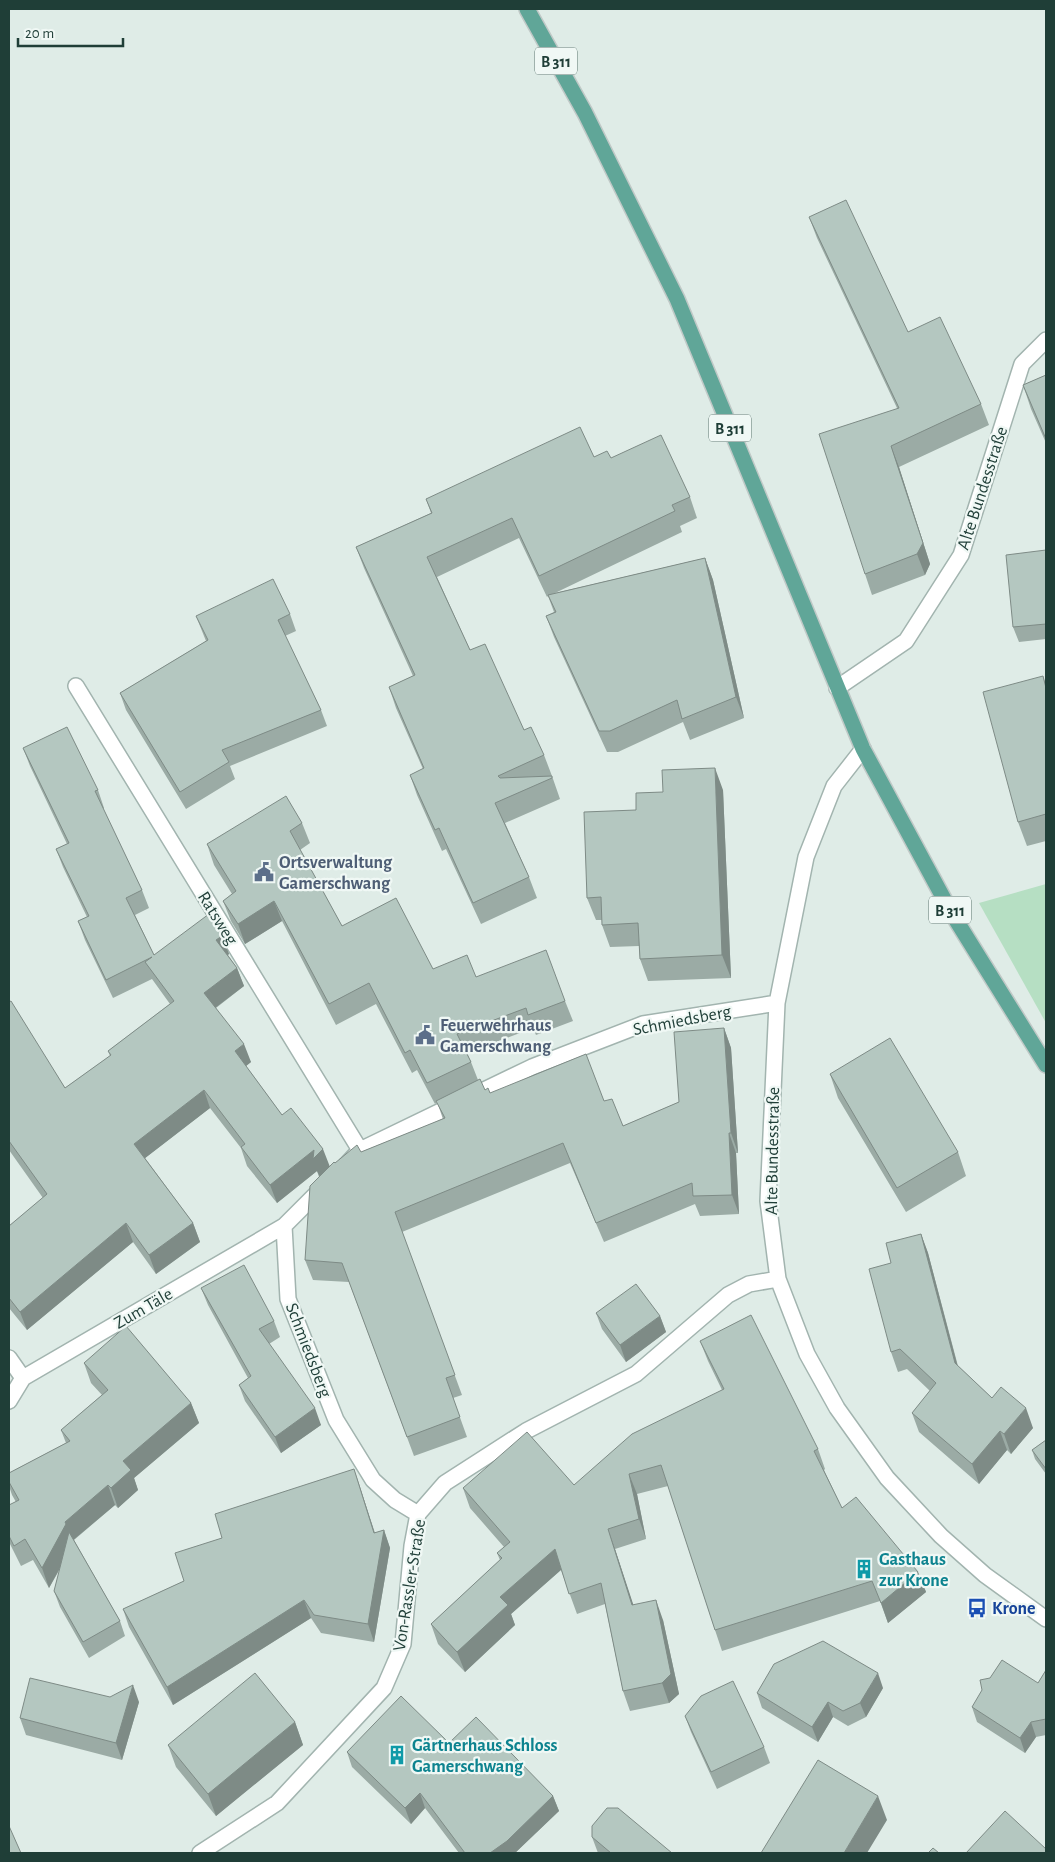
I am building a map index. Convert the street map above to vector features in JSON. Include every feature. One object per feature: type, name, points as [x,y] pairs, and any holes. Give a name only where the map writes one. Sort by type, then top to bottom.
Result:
[{"type":"main road","name":"B 311","points":[[526,9],[585,113],[676,299],[863,749],[951,912],[1046,1065]]},
{"type":"street","name":"Alte Bundesstraße","points":[[837,688],[906,641],[961,555],[1022,364],[1046,340]]},
{"type":"street","name":"Ratsweg","points":[[76,686],[360,1150]]},
{"type":"street","name":"Alte Bundesstraße","points":[[863,749],[834,786],[806,857],[777,1003],[768,1201],[778,1279],[807,1354],[837,1408],[887,1478],[941,1536],[985,1575],[1046,1619]]},
{"type":"street","name":"Schmiedsberg","points":[[418,1514],[394,1500],[373,1480],[336,1420],[288,1300],[284,1226],[360,1150],[532,1067],[643,1024],[777,1003]]},
{"type":"street","name":"Zum Täle","points":[[23,1378],[284,1226]]},
{"type":"street","name":"Von-Rassler-Straße","points":[[200,1853],[277,1803],[384,1688],[403,1644],[412,1546],[418,1514],[445,1483],[487,1454],[526,1431],[636,1374],[728,1295],[748,1284],[778,1279]]},
{"type":"street","points":[[9,1358],[23,1378],[9,1401]]},
{"type":"green space","points":[[1046,884],[1046,1023],[979,903]]},
{"type":"building","points":[[846,200],[908,332],[940,317],[981,404],[891,446],[923,543],[917,554],[865,574],[819,434],[899,408],[809,217]]},
{"type":"building","points":[[1046,375],[1046,439],[1023,385]]},
{"type":"building","points":[[580,427],[594,457],[607,451],[611,458],[661,435],[690,497],[672,505],[675,511],[539,576],[512,518],[427,557],[470,650],[485,644],[524,730],[531,727],[544,755],[498,776],[500,778],[552,776],[552,778],[495,803],[529,877],[473,903],[439,828],[435,830],[410,775],[424,768],[389,687],[415,675],[356,547],[432,513],[426,499]]},
{"type":"building","points":[[1046,550],[1046,624],[1013,627],[1006,555]]},
{"type":"building","points":[[705,558],[736,697],[682,719],[677,700],[610,731],[599,731],[546,616],[556,612],[548,595]]},
{"type":"building","points":[[273,579],[290,614],[278,620],[321,710],[222,750],[229,762],[180,792],[120,693],[208,640],[196,616]]},
{"type":"building","points":[[1043,676],[1046,688],[1046,814],[1018,822],[983,692]]},
{"type":"building","points":[[67,727],[98,790],[95,791],[142,890],[126,898],[154,955],[209,914],[222,936],[216,940],[237,968],[204,993],[244,1044],[235,1051],[282,1115],[291,1108],[323,1149],[313,1159],[314,1150],[270,1185],[241,1147],[245,1144],[204,1090],[134,1144],[193,1223],[149,1255],[126,1223],[20,1312],[9,1298],[9,1226],[47,1194],[9,1141],[9,1002],[11,1001],[65,1088],[111,1055],[108,1051],[174,1001],[145,962],[152,957],[106,980],[78,921],[89,916],[56,849],[69,843],[23,748]]},
{"type":"building","points":[[715,768],[722,955],[640,959],[638,923],[602,925],[601,897],[587,898],[584,812],[636,810],[636,793],[663,792],[662,770]]},
{"type":"building","points":[[286,796],[302,823],[290,831],[342,926],[396,898],[433,969],[467,955],[476,977],[546,950],[565,1001],[528,1015],[526,1008],[457,1034],[471,1062],[427,1083],[410,1050],[405,1053],[369,983],[329,1004],[274,901],[238,924],[223,901],[236,891],[207,844]]},
{"type":"building","points":[[724,1028],[731,1133],[729,1133],[732,1195],[693,1196],[692,1183],[596,1223],[563,1143],[395,1212],[455,1375],[446,1378],[460,1417],[407,1437],[342,1263],[305,1260],[310,1186],[334,1162],[357,1145],[361,1152],[445,1118],[436,1101],[480,1079],[485,1090],[488,1088],[490,1093],[586,1054],[604,1101],[612,1099],[623,1126],[679,1102],[674,1032]]},
{"type":"building","points":[[890,1038],[958,1152],[897,1188],[830,1074]]},
{"type":"building","points":[[921,1234],[955,1363],[992,1398],[1001,1387],[1026,1408],[1004,1434],[1000,1431],[972,1464],[912,1413],[936,1383],[900,1349],[891,1352],[869,1269],[891,1263],[886,1243]]},
{"type":"building","points":[[244,1265],[274,1321],[259,1329],[315,1408],[275,1437],[239,1385],[251,1376],[201,1288]]},
{"type":"building","points":[[636,1284],[660,1316],[620,1345],[596,1313]]},
{"type":"building","points":[[751,1315],[818,1449],[814,1451],[842,1508],[856,1497],[918,1572],[881,1603],[872,1581],[715,1630],[661,1465],[629,1474],[639,1519],[608,1529],[632,1605],[656,1600],[671,1674],[662,1683],[623,1691],[601,1583],[569,1594],[555,1549],[500,1597],[508,1605],[457,1652],[431,1624],[502,1558],[497,1553],[510,1542],[463,1488],[527,1432],[574,1485],[632,1434],[724,1389],[700,1341]]},
{"type":"building","points":[[126,1326],[191,1403],[123,1461],[131,1470],[111,1488],[108,1485],[65,1522],[66,1524],[42,1568],[25,1539],[14,1546],[9,1536],[9,1505],[19,1500],[9,1482],[9,1473],[70,1441],[61,1430],[108,1390],[84,1363]]},
{"type":"building","points":[[1046,1440],[1046,1469],[1032,1450]]},
{"type":"building","points":[[354,1469],[374,1533],[384,1530],[368,1624],[314,1615],[304,1600],[167,1687],[123,1609],[184,1581],[175,1553],[222,1538],[215,1514]]},
{"type":"building","points":[[69,1532],[120,1621],[83,1642],[54,1591]]},
{"type":"building","points":[[823,1641],[878,1673],[860,1703],[843,1711],[828,1702],[812,1727],[757,1693],[774,1664]]},
{"type":"building","points":[[1002,1660],[1038,1683],[1046,1670],[1046,1719],[1031,1722],[1020,1738],[972,1707],[982,1690],[980,1680],[990,1678]]},
{"type":"building","points":[[255,1673],[295,1722],[208,1794],[168,1745]]},
{"type":"building","points":[[30,1678],[110,1697],[133,1685],[116,1743],[20,1718]]},
{"type":"building","points":[[733,1681],[764,1747],[711,1772],[685,1716],[701,1696]]},
{"type":"building","points":[[401,1696],[449,1743],[476,1717],[553,1796],[507,1841],[490,1853],[465,1853],[420,1793],[405,1808],[347,1752]]},
{"type":"building","points":[[818,1760],[878,1796],[844,1853],[761,1853]]},
{"type":"building","points":[[607,1808],[618,1808],[672,1853],[611,1853],[592,1837],[592,1826]]},
{"type":"building","points":[[1005,1811],[1046,1849],[1046,1853],[966,1853]]},
{"type":"building","points":[[9,1826],[21,1853],[9,1853]]},
{"type":"building","points":[[933,1848],[939,1853],[928,1853]]},
{"type":"place","name":"Ortsverwaltung Gamerschwang","points":[[264,872]]},
{"type":"place","name":"Feuerwehrhaus Gamerschwang","points":[[425,1035]]},
{"type":"place","name":"Gasthaus zur Krone","points":[[864,1569]]},
{"type":"place","name":"Krone","points":[[977,1608]]},
{"type":"place","name":"Gärtnerhaus Schloss Gamerschwang","points":[[397,1755]]}]
